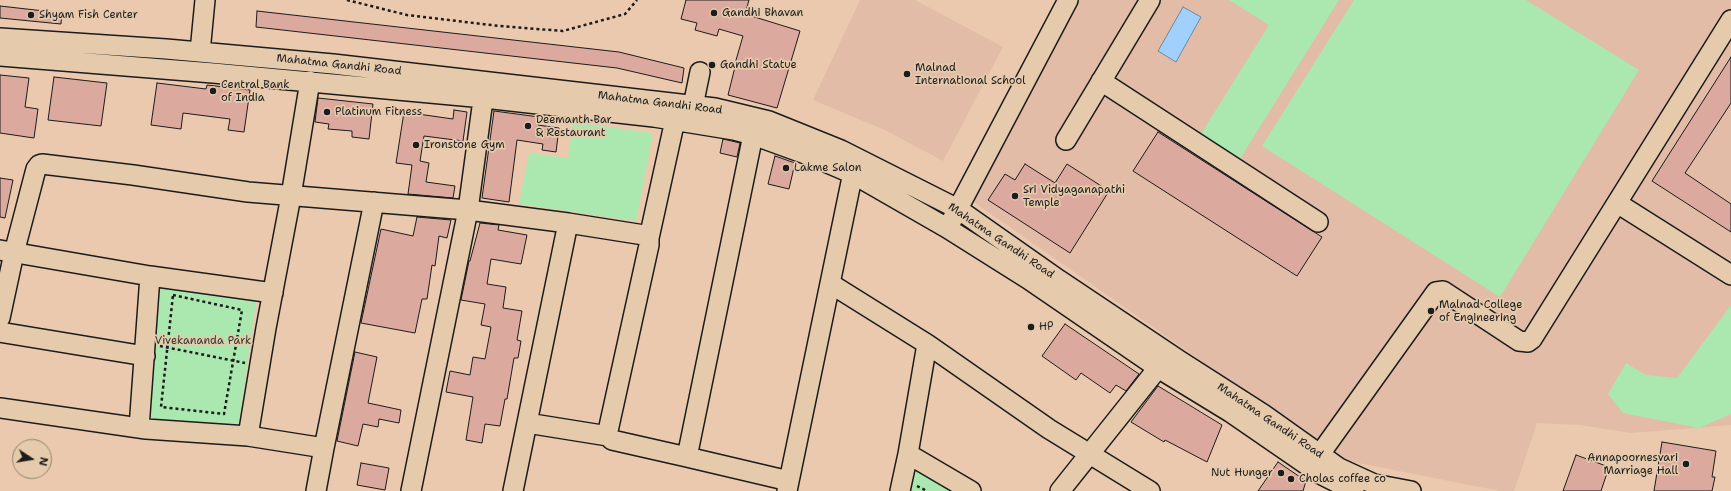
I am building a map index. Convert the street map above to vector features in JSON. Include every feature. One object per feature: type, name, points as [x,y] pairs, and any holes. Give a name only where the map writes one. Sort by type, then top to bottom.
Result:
[{"type":"street","points":[[206,0],[208,53],[213,73]]},
{"type":"street","points":[[947,228],[1068,0]]},
{"type":"street","points":[[1066,140],[1150,0]]},
{"type":"street","points":[[1308,453],[1436,292],[1443,291],[1519,341],[1528,342],[1532,339],[1731,20]]},
{"type":"street","name":"Mahatma Gandhi Road","points":[[0,38],[208,53],[485,90],[734,130],[811,156],[854,166],[958,209],[1059,280],[1180,361],[1263,414],[1308,453],[1319,482],[1354,491]]},
{"type":"street","name":"Mahatma Gandhi Road","points":[[0,56],[310,81],[485,90],[693,106],[715,108],[770,121],[841,150],[854,166],[947,228],[1028,279],[1158,368],[1230,412],[1374,487],[1411,491]]},
{"type":"street","points":[[693,106],[700,72]]},
{"type":"street","points":[[248,436],[310,81]]},
{"type":"street","points":[[1101,81],[1318,222]]},
{"type":"street","points":[[411,491],[468,210],[485,90]]},
{"type":"street","points":[[608,436],[675,120]]},
{"type":"street","points":[[687,457],[753,136]]},
{"type":"street","points":[[0,318],[7,251],[38,165],[42,164],[126,174],[248,192],[468,210],[568,223],[644,235],[649,238]]},
{"type":"street","points":[[527,423],[608,436],[612,440],[687,457],[788,486],[831,284],[854,166]]},
{"type":"street","points":[[316,491],[374,202]]},
{"type":"street","points":[[1617,203],[1731,275]]},
{"type":"street","points":[[514,491],[568,223]]},
{"type":"street","points":[[7,251],[150,276],[273,293]]},
{"type":"street","points":[[139,428],[150,276]]},
{"type":"street","points":[[831,284],[928,344],[1048,429],[1150,491]]},
{"type":"street","points":[[0,332],[145,350]]},
{"type":"street","points":[[900,491],[928,344]]},
{"type":"street","points":[[1060,491],[1158,368]]},
{"type":"street","points":[[0,408],[139,428],[248,436],[324,448]]},
{"type":"street","points":[[908,454],[971,491]]},
{"type":"path","points":[[347,0],[407,15],[499,26],[563,31],[625,14],[637,0]]},
{"type":"path","points":[[173,295],[242,310],[234,361],[224,414],[161,406],[173,295]]},
{"type":"path","points":[[145,350],[168,348],[260,366]]},
{"type":"path","points":[[914,491],[915,485],[927,491]]},
{"type":"shaded area","name":"Malnad International School","points":[[860,0],[915,0],[1003,47],[943,161],[885,130],[813,100]]},
{"type":"shaded area","name":"Malnad College of Engineering","points":[[1078,0],[1731,0],[1731,425],[1631,433],[1580,425],[1537,423],[1514,491],[1500,491],[1343,460],[971,200]]},
{"type":"green space","points":[[1229,0],[1339,0],[1238,162],[1199,137],[1269,25]]},
{"type":"green space","points":[[1354,0],[1526,0],[1639,70],[1500,297],[1262,146]]},
{"type":"green space","points":[[573,122],[653,133],[636,221],[519,204],[529,153],[568,158]]},
{"type":"green space","name":"Vivekananda Park","points":[[161,285],[256,302],[239,424],[148,419]]},
{"type":"green space","points":[[1731,305],[1731,414],[1699,428],[1623,413],[1608,394],[1626,363],[1646,375],[1677,378]]},
{"type":"green space","points":[[913,465],[954,491],[907,491]]},
{"type":"water","points":[[1183,7],[1201,17],[1176,62],[1158,51]]},
{"type":"building","points":[[686,0],[749,0],[745,14],[800,31],[777,108],[728,95],[743,36],[719,29],[717,36],[695,30],[697,23],[681,19]]},
{"type":"building","points":[[0,6],[62,13],[61,24],[0,18]]},
{"type":"building","points":[[257,11],[619,52],[684,68],[682,83],[617,68],[256,27]]},
{"type":"building","points":[[1731,57],[1731,103],[1685,173],[1731,204],[1731,232],[1652,181]]},
{"type":"building","points":[[0,75],[29,78],[25,107],[38,109],[34,138],[0,133]]},
{"type":"building","points":[[54,77],[107,83],[101,126],[48,120]]},
{"type":"building","points":[[157,83],[206,89],[207,85],[250,90],[244,132],[228,130],[230,119],[183,113],[181,129],[151,125]]},
{"type":"building","points":[[318,98],[373,104],[369,139],[352,137],[352,131],[328,129],[329,124],[315,122]]},
{"type":"building","points":[[454,110],[467,112],[463,141],[424,136],[420,161],[429,163],[426,182],[455,186],[453,198],[408,194],[412,165],[396,163],[404,112],[453,119]]},
{"type":"building","points":[[494,111],[539,117],[538,125],[559,128],[556,152],[542,150],[543,144],[517,140],[509,202],[482,198]]},
{"type":"building","points":[[1158,132],[1322,237],[1297,276],[1133,171]]},
{"type":"building","points":[[723,139],[740,143],[737,157],[720,153]]},
{"type":"building","points":[[775,156],[795,163],[789,189],[768,184]]},
{"type":"building","points":[[1025,164],[1055,183],[1067,164],[1109,191],[1070,253],[988,200],[1005,174],[1015,180]]},
{"type":"building","points":[[0,178],[13,180],[5,218],[0,217]]},
{"type":"building","points":[[417,217],[451,220],[447,238],[439,236],[435,266],[432,265],[427,299],[422,299],[415,333],[361,323],[381,229],[413,236]]},
{"type":"building","points":[[480,223],[499,225],[498,230],[527,235],[521,264],[491,259],[487,284],[506,287],[503,308],[522,311],[517,340],[521,341],[518,358],[514,358],[507,399],[505,399],[500,426],[485,424],[482,443],[466,440],[473,397],[446,392],[450,371],[470,375],[473,357],[485,359],[491,327],[481,325],[485,304],[461,300],[469,261]]},
{"type":"building","points":[[1065,324],[1139,374],[1126,391],[1116,385],[1110,393],[1081,373],[1076,380],[1042,356]]},
{"type":"building","points":[[355,352],[377,357],[368,403],[401,410],[399,423],[379,419],[378,427],[363,424],[358,446],[337,441]]},
{"type":"building","points":[[1158,386],[1222,425],[1207,462],[1165,440],[1164,442],[1131,422]]},
{"type":"building","name":"Annapoornesvari Marriage Hall","points":[[1662,442],[1716,451],[1712,477],[1715,477],[1712,491],[1654,491]]},
{"type":"building","points":[[1576,455],[1609,467],[1601,491],[1563,491]]},
{"type":"building","points":[[1278,462],[1306,481],[1303,491],[1258,491]]},
{"type":"building","points":[[361,463],[389,468],[385,490],[357,485]]},
{"type":"place","name":"Gandhi Bhavan","points":[[714,13]]},
{"type":"place","name":"Shyam Fish Center","points":[[31,15]]},
{"type":"place","name":"Gandhi Statue","points":[[712,65]]},
{"type":"place","name":"Malnad International School","points":[[907,74]]},
{"type":"place","name":"Central Bank of India","points":[[213,91]]},
{"type":"place","name":"Platinum Fitness","points":[[327,112]]},
{"type":"place","name":"Deemanth Bar & Restaurant","points":[[528,126]]},
{"type":"place","name":"Ironstone Gym","points":[[416,145]]},
{"type":"place","name":"Lakme Salon","points":[[786,168]]},
{"type":"place","name":"Sri Vidyaganapathi Temple","points":[[1015,196]]},
{"type":"place","name":"Malnad College of Engineering","points":[[1431,311]]},
{"type":"place","name":"HP","points":[[1031,327]]},
{"type":"place","name":"Annapoornesvari Marriage Hall","points":[[1686,464]]},
{"type":"place","name":"Nut Hunger","points":[[1281,473]]},
{"type":"place","name":"Cholas coffee co","points":[[1291,479]]}]
